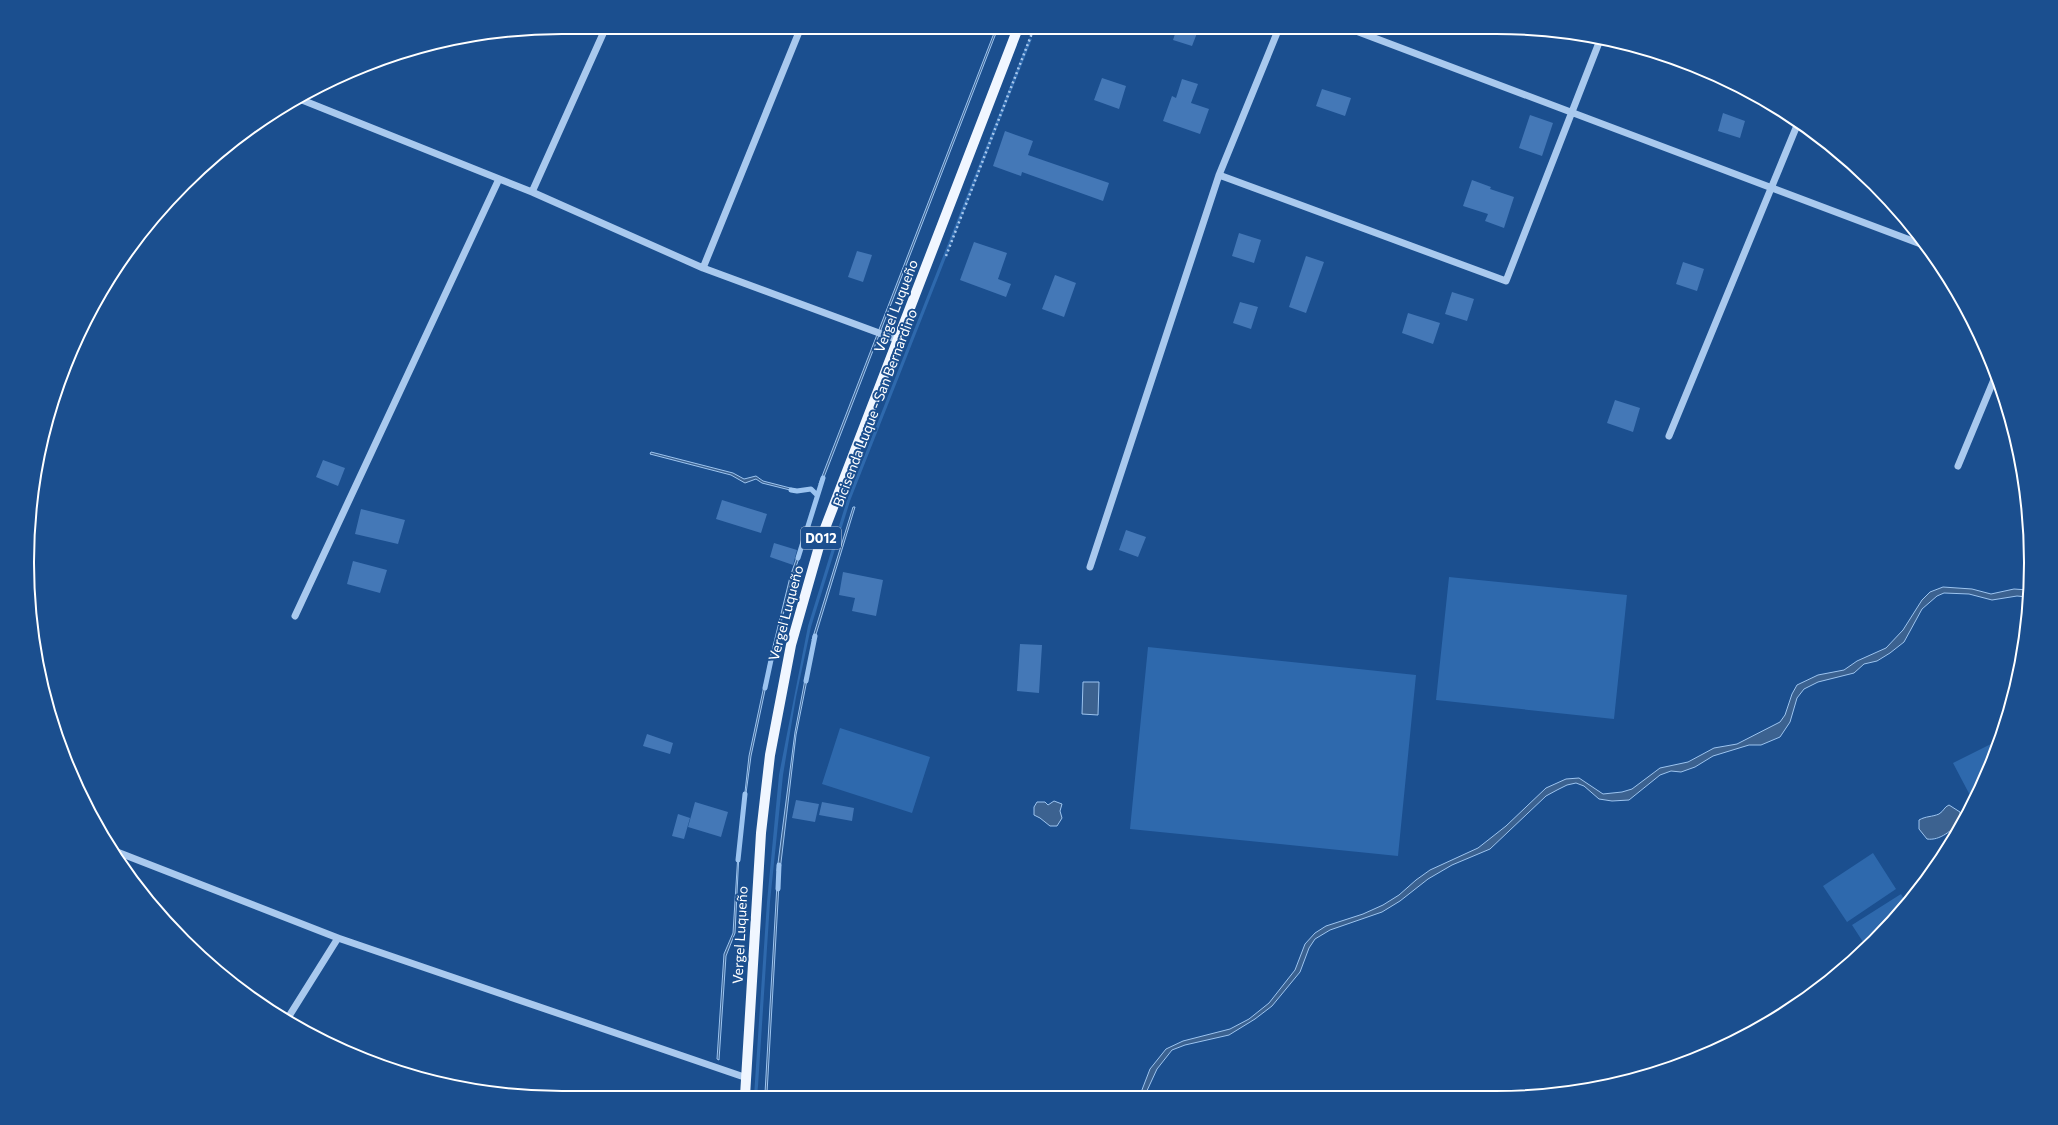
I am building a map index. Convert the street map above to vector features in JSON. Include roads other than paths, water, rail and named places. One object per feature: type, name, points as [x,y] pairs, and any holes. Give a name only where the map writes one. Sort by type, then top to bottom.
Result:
[{"type":"main road","name":"Vergel Luqueño","points":[[745,1091],[755,910],[761,833],[770,756],[789,652],[822,536],[1016,34]]},
{"type":"street","points":[[532,192],[603,34]]},
{"type":"street","points":[[703,268],[798,34]]},
{"type":"street","points":[[1090,567],[1219,175],[1278,34]]},
{"type":"street","points":[[1364,34],[1572,114],[1916,242]]},
{"type":"street","points":[[1219,175],[1506,282],[1599,44]]},
{"type":"street","points":[[305,101],[532,192],[703,268],[898,340]]},
{"type":"street","points":[[1669,436],[1796,128]]},
{"type":"street","points":[[295,616],[499,179]]},
{"type":"street","points":[[1958,466],[1992,383]]},
{"type":"street","points":[[122,854],[338,938],[746,1078]]},
{"type":"street","points":[[290,1015],[338,938]]},
{"type":"waterway","points":[[798,558],[823,478]]},
{"type":"waterway","points":[[791,490],[797,491],[811,489],[817,495]]},
{"type":"waterway","points":[[806,681],[815,636]]},
{"type":"waterway","points":[[765,688],[771,660]]},
{"type":"waterway","points":[[738,860],[745,794]]},
{"type":"waterway","points":[[778,889],[779,865]]}]
